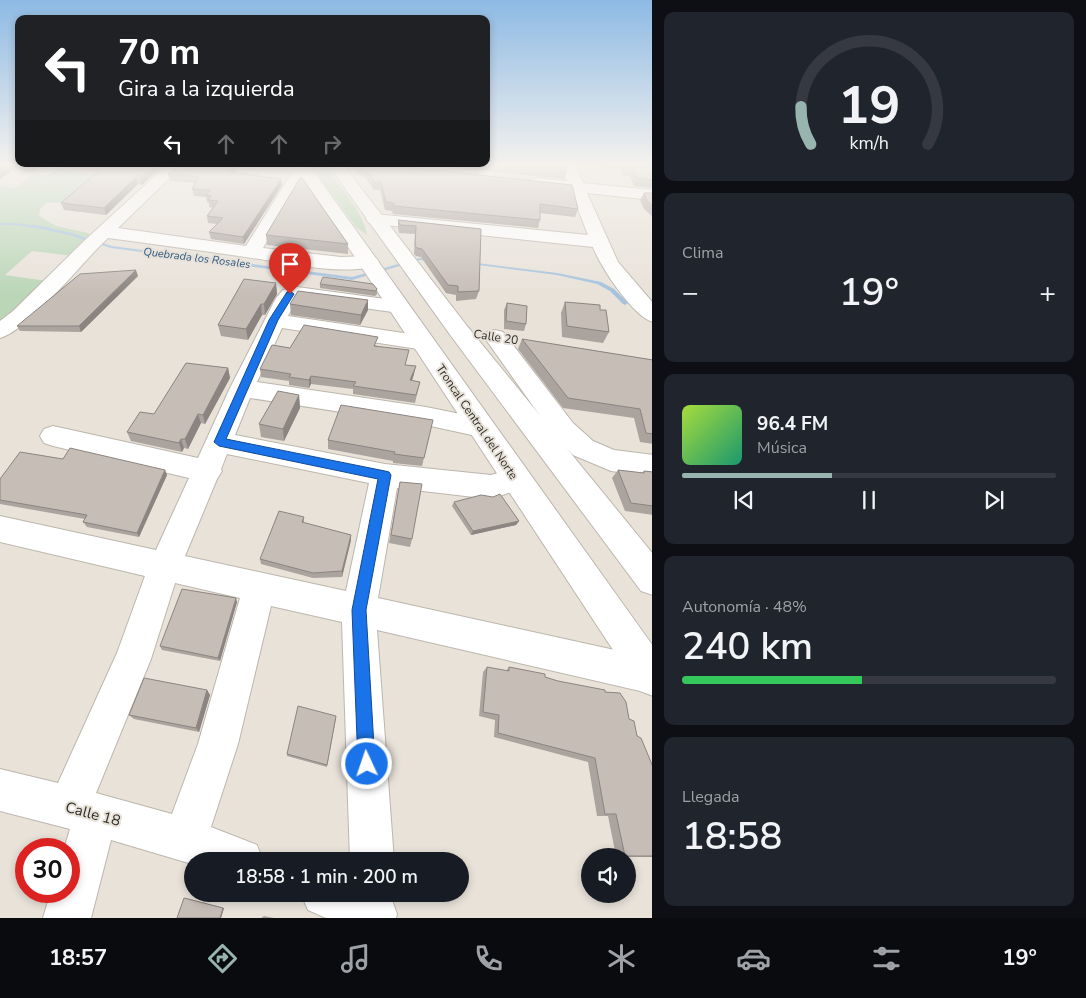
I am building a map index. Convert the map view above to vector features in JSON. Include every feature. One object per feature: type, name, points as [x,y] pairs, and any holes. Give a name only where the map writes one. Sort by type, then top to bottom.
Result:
[{"type":"main road","points":[[0,331],[21,316],[129,209]]},
{"type":"main road","points":[[252,251],[278,209]]},
{"type":"main road","name":"Troncal Central del Norte","points":[[332,209],[652,677]]},
{"type":"main road","points":[[368,209],[458,331],[652,580]]},
{"type":"main road","points":[[586,209],[610,263],[648,312]]},
{"type":"main road","points":[[375,219],[600,242]]},
{"type":"main road","points":[[98,238],[252,251],[373,268]]},
{"type":"main road","points":[[68,918],[82,810],[165,566],[208,471],[242,388],[274,320],[286,298],[290,294],[297,293],[400,307]]},
{"type":"main road","points":[[274,320],[424,344]]},
{"type":"main road","name":"Calle 20","points":[[458,331],[525,341]]},
{"type":"main road","points":[[495,337],[564,430],[584,448],[611,460],[652,466]]},
{"type":"main road","points":[[242,388],[426,416],[481,427]]},
{"type":"main road","points":[[53,436],[208,471]]},
{"type":"main road","points":[[219,442],[385,475],[491,487],[516,479]]},
{"type":"main road","points":[[372,852],[359,610],[385,475]]},
{"type":"main road","points":[[0,530],[652,677]]},
{"type":"main road","points":[[184,839],[218,744],[259,588]]},
{"type":"main road","name":"Calle 18","points":[[0,790],[82,810],[184,839],[218,852]]},
{"type":"main road","points":[[353,902],[374,908]]},
{"type":"green space","points":[[0,209],[40,209],[39,216],[56,226],[88,233],[93,237],[74,256],[32,251],[5,275],[47,281],[0,323]]},
{"type":"green space","points":[[343,209],[356,209],[365,226],[367,235],[356,227]]},
{"type":"building","points":[[212,209],[261,209],[243,237],[209,232],[223,218],[207,216]]},
{"type":"building","points":[[282,209],[323,209],[348,244],[266,235]]},
{"type":"building","points":[[424,209],[540,209],[540,220]]},
{"type":"building","points":[[398,220],[481,229],[479,291],[458,292],[458,286],[448,285],[422,249],[415,246],[416,226],[400,225]]},
{"type":"building","points":[[136,270],[79,326],[17,326],[80,274]]},
{"type":"building","points":[[323,277],[373,284],[377,289],[376,291],[320,284]]},
{"type":"building","points":[[244,279],[276,283],[246,329],[218,325]]},
{"type":"building","points":[[298,291],[368,300],[361,315],[290,304]]},
{"type":"building","points":[[565,302],[600,305],[600,310],[606,310],[609,332],[567,326]]},
{"type":"building","points":[[507,303],[527,306],[526,324],[506,321]]},
{"type":"building","points":[[304,325],[378,337],[374,346],[409,350],[405,365],[416,366],[410,380],[420,382],[416,395],[353,386],[356,382],[311,376],[309,380],[289,377],[291,374],[260,369],[272,345],[290,348]]},
{"type":"building","points":[[522,339],[652,360],[652,434],[646,433],[640,409],[568,398]]},
{"type":"building","points":[[186,363],[228,368],[203,415],[198,414],[185,439],[181,439],[179,443],[127,432],[140,412],[154,414]]},
{"type":"building","points":[[278,391],[299,395],[283,429],[259,424]]},
{"type":"building","points":[[341,405],[433,420],[424,458],[394,454],[395,452],[328,440]]},
{"type":"building","points":[[70,448],[165,470],[137,533],[83,522],[87,515],[0,500],[0,479],[20,452],[63,459]]},
{"type":"building","points":[[618,470],[644,473],[644,471],[652,472],[652,506],[631,503]]},
{"type":"building","points":[[400,482],[422,484],[412,539],[391,535]]},
{"type":"building","points":[[500,494],[519,521],[473,531],[454,502],[481,495],[493,497]]},
{"type":"building","points":[[279,511],[304,517],[302,522],[351,535],[342,571],[313,573],[260,559]]},
{"type":"building","points":[[182,589],[236,598],[218,658],[160,646]]},
{"type":"building","points":[[487,667],[509,671],[509,667],[545,674],[545,677],[558,681],[605,690],[605,692],[620,693],[626,702],[629,719],[634,721],[637,736],[641,738],[652,765],[652,856],[636,856],[636,848],[623,848],[616,814],[605,814],[595,758],[498,733],[499,715],[483,712]]},
{"type":"building","points":[[144,678],[207,690],[196,728],[129,715]]},
{"type":"building","points":[[298,706],[336,716],[327,765],[287,754]]},
{"type":"building","points":[[184,898],[184,902],[200,902],[223,908],[220,918],[177,918]]},
{"type":"waterway","name":"Quebrada los Rosales","points":[[0,224],[42,227],[111,247],[352,279],[420,259],[431,260]]},
{"type":"waterway","name":"Quebrada los Rosales","points":[[471,263],[557,274],[599,283],[612,290],[625,303]]},
{"type":"route","points":[[290,294],[274,320],[219,442],[385,475],[359,610],[367,764]]}]
